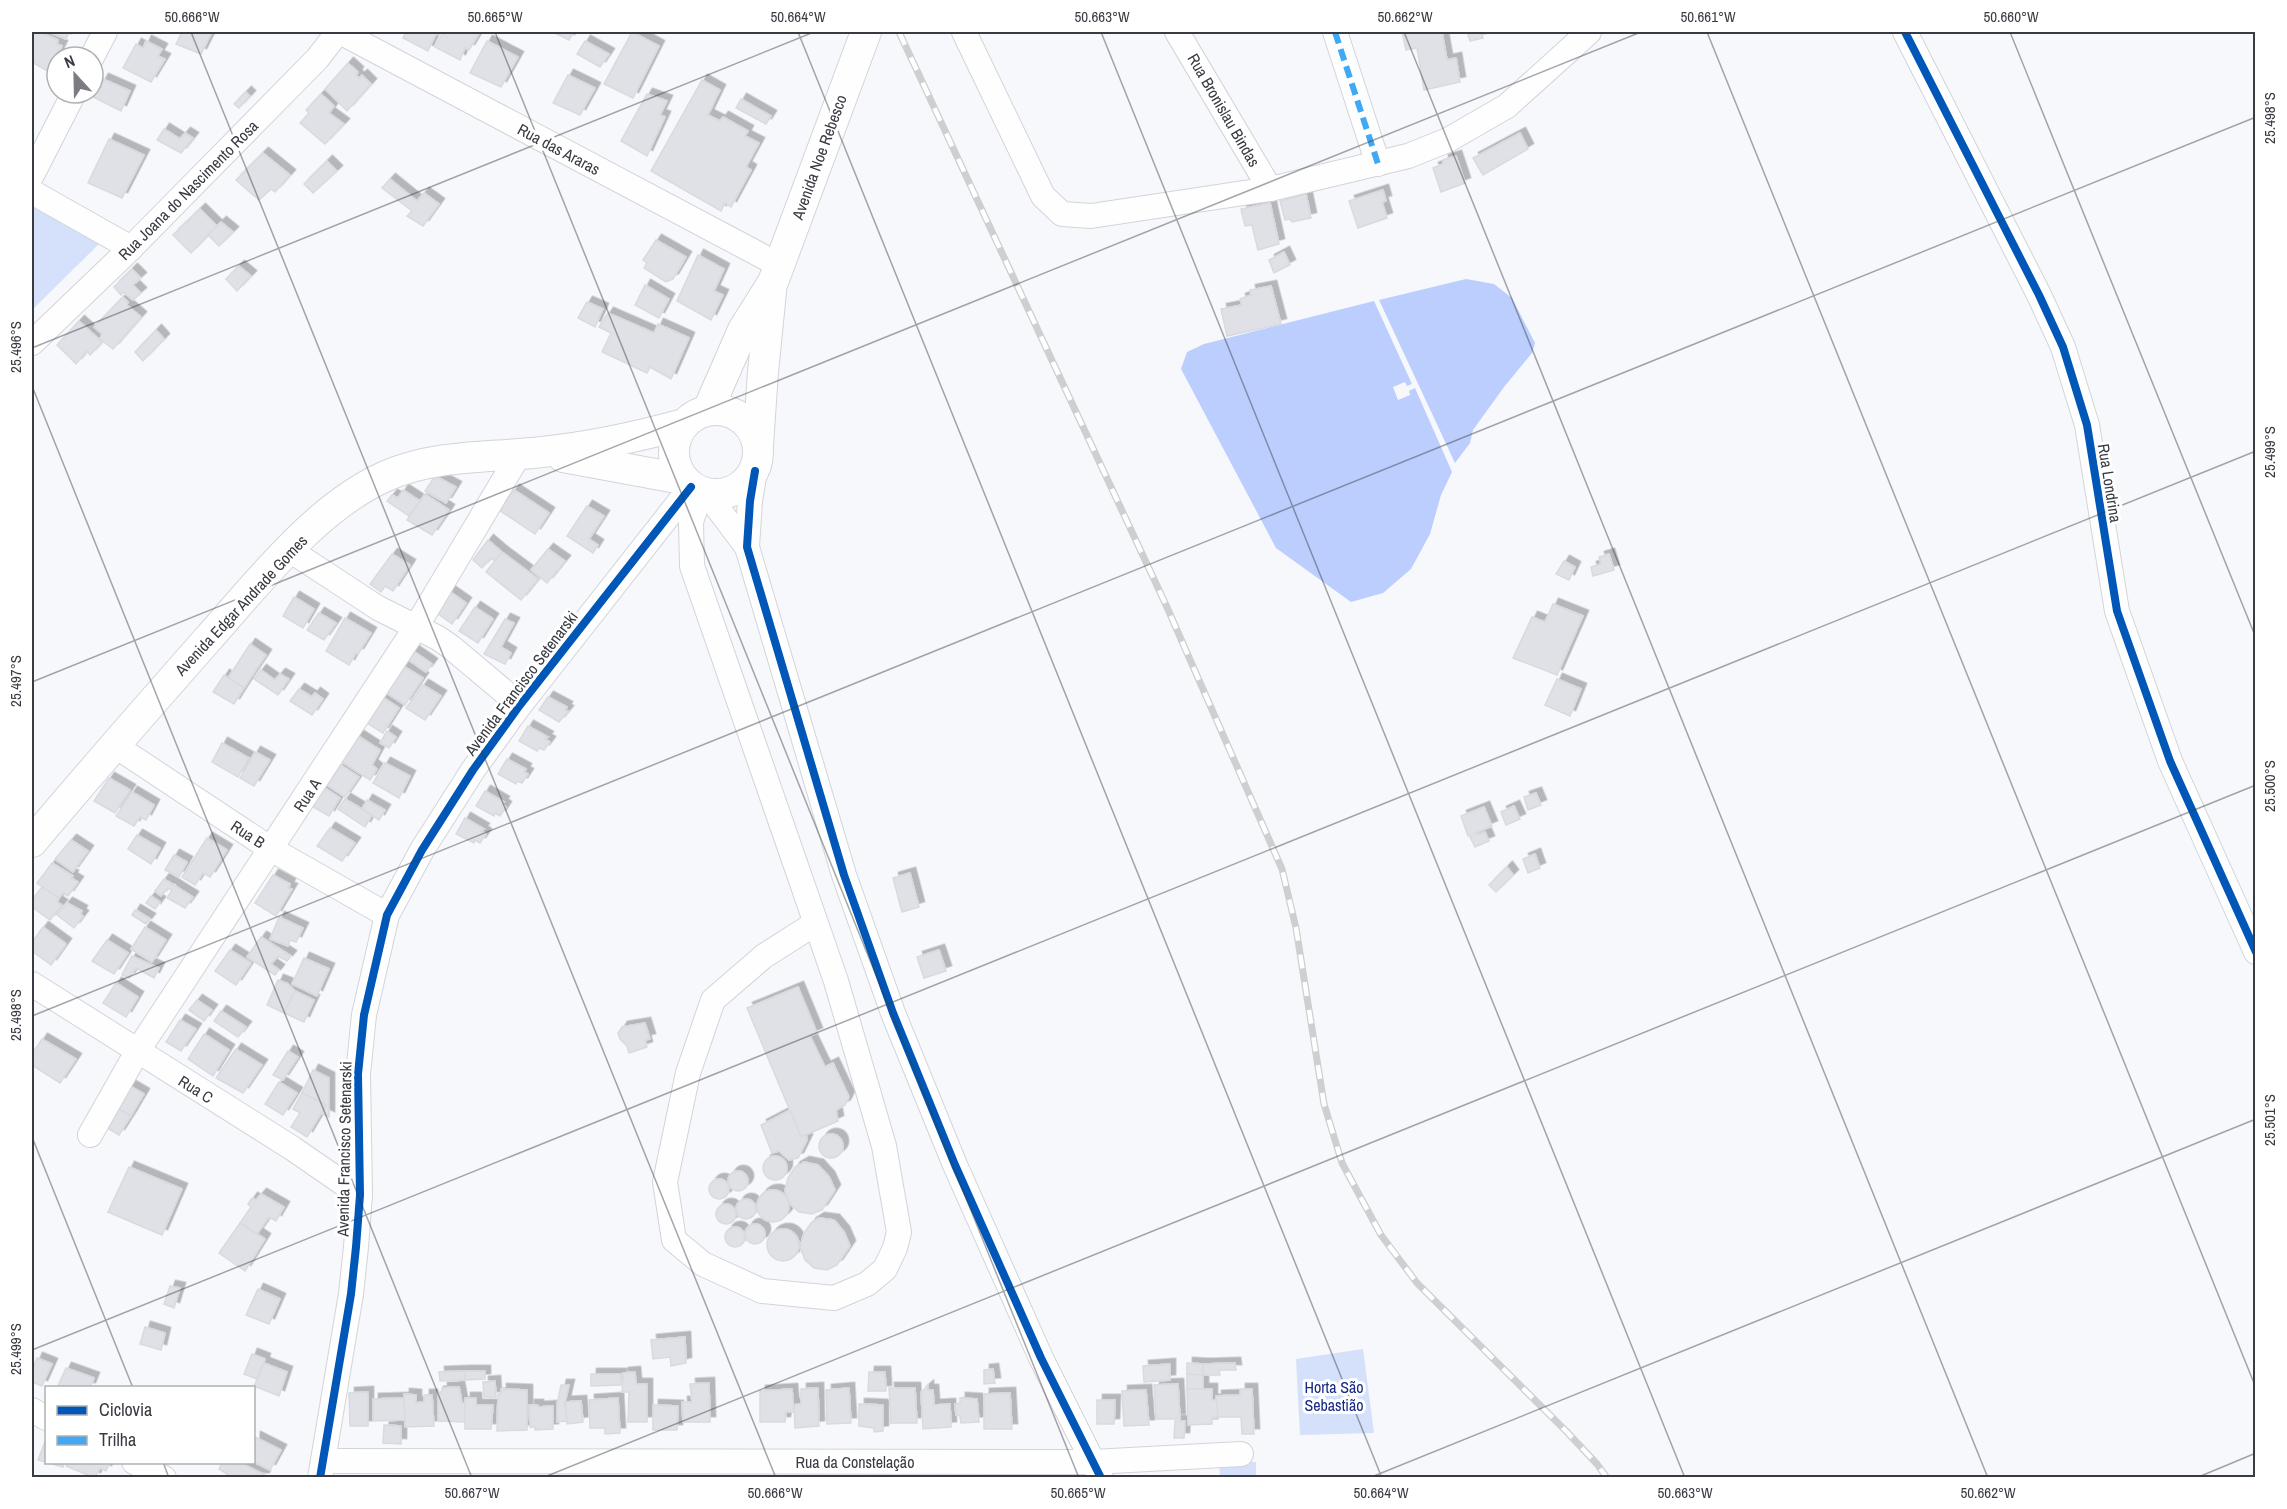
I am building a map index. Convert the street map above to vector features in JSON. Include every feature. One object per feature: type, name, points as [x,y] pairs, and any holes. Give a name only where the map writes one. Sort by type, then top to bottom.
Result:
[{"type":"main road","name":"Avenida Noe Rebesco","points":[[696,417],[776,274],[863,33]]},
{"type":"main road","name":"Avenida Noe Rebesco","points":[[757,458],[763,372],[776,274]]},
{"type":"main road","points":[[722,410],[735,413],[746,421],[754,432],[757,458],[746,483],[735,490],[721,494],[695,488],[676,466],[674,451],[676,437],[696,417],[722,410]]},
{"type":"main road","name":"Avenida Edgar Andrade Gomes","points":[[32,842],[114,745],[288,549],[348,497],[387,476],[445,458],[530,453],[614,442],[696,417]]},
{"type":"main road","name":"Avenida Edgar Andrade Gomes","points":[[530,453],[695,488]]},
{"type":"street","name":"Rua Joana do Nascimento Rosa","points":[[32,344],[131,248],[317,59],[339,32]]},
{"type":"street","name":"Rua das Araras","points":[[339,32],[776,274]]},
{"type":"street","points":[[964,32],[1043,196],[1062,214],[1091,216],[1270,189],[1408,156],[1448,140],[1507,105],[1588,32]]},
{"type":"street","name":"Rua Bronislau Bindas","points":[[1177,32],[1270,189]]},
{"type":"street","points":[[1335,32],[1378,164]]},
{"type":"street","name":"Rua Londrina","points":[[1905,32],[2039,295],[2063,347],[2087,425],[2118,611],[2170,761],[2256,952]]},
{"type":"street","points":[[32,175],[68,105]]},
{"type":"street","points":[[32,192],[131,248]]},
{"type":"street","name":"Rua A","points":[[90,1135],[137,1052],[530,453]]},
{"type":"street","points":[[757,458],[750,501],[747,547],[844,875],[893,1013],[954,1165],[1041,1358],[1097,1470]]},
{"type":"street","points":[[695,488],[747,547]]},
{"type":"street","points":[[695,488],[691,522],[692,566],[816,923],[884,1146],[899,1232],[895,1248],[885,1269],[867,1284],[834,1298],[762,1291],[703,1264],[674,1240],[665,1182],[688,1073],[713,1000],[764,956],[816,923]]},
{"type":"street","name":"Avenida Francisco Setenarski","points":[[322,1469],[351,1294],[360,1195],[358,1074],[364,1015],[387,915],[422,849],[473,770],[520,705],[695,488]]},
{"type":"street","points":[[288,549],[378,608],[451,647],[520,705]]},
{"type":"street","name":"Rua B","points":[[114,745],[271,849],[387,915]]},
{"type":"street","name":"Rua C","points":[[32,984],[292,1148],[360,1195]]},
{"type":"street","name":"Rua da Constelação","points":[[322,1469],[1097,1470],[1241,1454]]},
{"type":"street","points":[[138,1464],[164,1478]]},
{"type":"green space","points":[[32,203],[102,241],[32,310]]},
{"type":"green space","name":"Horta São Sebastião","points":[[1363,1349],[1374,1433],[1300,1435],[1296,1359]]},
{"type":"green space","points":[[1219,1461],[1256,1462],[1256,1477],[1220,1477]]},
{"type":"water","points":[[1466,279],[1494,284],[1512,298],[1535,343],[1532,353],[1473,430],[1470,443],[1455,463],[1379,300]]},
{"type":"water","points":[[1374,301],[1412,384],[1407,386],[1405,382],[1393,387],[1398,400],[1410,395],[1409,391],[1415,388],[1452,472],[1441,495],[1430,534],[1411,569],[1383,593],[1351,602],[1276,548],[1181,369],[1187,352],[1204,344]]},
{"type":"building","points":[[32,32],[38,34],[40,32],[58,40],[57,44],[60,45],[45,45],[45,70],[32,62]]},
{"type":"building","points":[[48,32],[69,32],[66,39]]},
{"type":"building","points":[[182,32],[212,32],[201,54],[176,44]]},
{"type":"building","points":[[406,32],[440,32],[435,36],[428,51],[403,38]]},
{"type":"building","points":[[443,32],[480,32],[469,50],[465,48],[460,60],[435,47]]},
{"type":"building","points":[[553,32],[574,32],[569,40]]},
{"type":"building","points":[[632,32],[659,46],[633,98],[604,84]]},
{"type":"building","points":[[1402,32],[1442,32],[1447,60],[1456,58],[1460,82],[1424,90],[1417,48],[1406,50]]},
{"type":"building","points":[[1467,32],[1481,32],[1483,38],[1470,41]]},
{"type":"building","points":[[146,41],[162,49],[158,56],[165,59],[151,82],[123,68],[136,44],[143,48]]},
{"type":"building","points":[[487,41],[518,57],[501,87],[470,73]]},
{"type":"building","points":[[585,41],[609,54],[600,67],[577,54]]},
{"type":"building","points":[[348,63],[358,72],[356,75],[359,78],[362,75],[371,84],[347,111],[325,89]]},
{"type":"building","points":[[568,75],[595,88],[580,115],[553,103]]},
{"type":"building","points":[[105,80],[130,91],[121,111],[105,103]]},
{"type":"building","points":[[702,80],[720,90],[708,115],[720,121],[723,117],[748,131],[745,136],[759,143],[746,167],[751,170],[731,207],[725,203],[721,211],[651,171]]},
{"type":"building","points":[[246,92],[250,96],[239,108],[234,104]]},
{"type":"building","points":[[321,94],[334,106],[329,113],[344,124],[325,144],[300,123],[309,113],[306,110]]},
{"type":"building","points":[[647,94],[667,101],[660,115],[665,117],[647,156],[621,141]]},
{"type":"building","points":[[741,99],[771,116],[766,124],[736,108]]},
{"type":"building","points":[[164,129],[180,139],[185,133],[193,138],[181,153],[157,140]]},
{"type":"building","points":[[1520,133],[1528,149],[1483,175],[1473,158]]},
{"type":"building","points":[[109,139],[144,155],[122,198],[88,183]]},
{"type":"building","points":[[263,153],[290,175],[275,192],[271,189],[259,200],[236,180]]},
{"type":"building","points":[[1456,156],[1465,183],[1441,192],[1433,168],[1443,164],[1443,160]]},
{"type":"building","points":[[327,161],[337,171],[313,193],[304,184]]},
{"type":"building","points":[[390,179],[417,201],[424,193],[439,204],[423,226],[407,216],[412,211],[382,188]]},
{"type":"building","points":[[1383,190],[1386,201],[1382,202],[1387,218],[1358,228],[1349,201]]},
{"type":"building","points":[[1306,194],[1311,218],[1292,222],[1290,219],[1285,220],[1280,201]]},
{"type":"building","points":[[1270,203],[1279,244],[1258,250],[1252,225],[1245,226],[1241,209]]},
{"type":"building","points":[[200,209],[217,226],[191,253],[173,235]]},
{"type":"building","points":[[221,222],[233,232],[219,246],[208,235]]},
{"type":"building","points":[[656,240],[686,257],[673,279],[666,282],[644,268],[647,263],[643,260]]},
{"type":"building","points":[[1284,252],[1290,265],[1274,273],[1269,260]]},
{"type":"building","points":[[698,255],[724,269],[714,291],[723,295],[711,320],[677,301]]},
{"type":"building","points":[[239,266],[251,276],[237,291],[226,279]]},
{"type":"building","points":[[132,269],[141,278],[133,285],[141,293],[133,300],[123,292],[121,295],[114,287]]},
{"type":"building","points":[[645,285],[669,299],[659,318],[635,305]]},
{"type":"building","points":[[1271,286],[1281,324],[1227,336],[1221,309],[1242,305],[1240,299],[1251,295],[1250,290]]},
{"type":"building","points":[[123,297],[128,302],[127,305],[141,317],[113,349],[100,339],[102,334],[94,327]]},
{"type":"building","points":[[587,302],[603,309],[595,327],[578,318]]},
{"type":"building","points":[[608,313],[654,333],[658,324],[689,338],[671,379],[650,367],[647,373],[602,352],[611,333],[599,327]]},
{"type":"building","points":[[79,321],[102,342],[90,355],[87,351],[76,364],[57,345]]},
{"type":"building","points":[[156,330],[164,339],[143,361],[135,352]]},
{"type":"building","points":[[435,476],[456,487],[446,503],[425,491]]},
{"type":"building","points":[[403,490],[420,501],[409,516],[387,501],[392,495],[398,498]]},
{"type":"building","points":[[514,490],[549,513],[535,534],[499,510]]},
{"type":"building","points":[[425,494],[449,510],[432,535],[407,520]]},
{"type":"building","points":[[587,506],[604,516],[589,539],[598,545],[593,553],[567,536]]},
{"type":"building","points":[[488,540],[502,552],[495,561],[491,558],[482,568],[473,560]]},
{"type":"building","points":[[548,549],[565,561],[547,583],[531,570]]},
{"type":"building","points":[[502,552],[538,579],[521,600],[486,572]]},
{"type":"building","points":[[392,554],[410,565],[393,591],[385,586],[381,592],[370,584]]},
{"type":"building","points":[[1609,554],[1614,570],[1593,576],[1591,567],[1601,564],[1599,557]]},
{"type":"building","points":[[1564,561],[1575,567],[1569,580],[1556,574]]},
{"type":"building","points":[[449,591],[466,603],[452,624],[434,611]]},
{"type":"building","points":[[294,597],[314,609],[303,628],[283,616]]},
{"type":"building","points":[[1553,604],[1583,616],[1557,675],[1513,658],[1532,617],[1545,622]]},
{"type":"building","points":[[475,607],[493,619],[478,643],[459,631]]},
{"type":"building","points":[[319,613],[336,623],[324,640],[307,630]]},
{"type":"building","points":[[345,618],[371,633],[349,665],[326,651]]},
{"type":"building","points":[[505,619],[514,623],[501,647],[511,653],[505,664],[484,654]]},
{"type":"building","points":[[250,644],[266,655],[244,688],[228,678]]},
{"type":"building","points":[[412,650],[432,664],[426,672],[407,659]]},
{"type":"building","points":[[398,663],[423,678],[405,705],[382,690]]},
{"type":"building","points":[[261,670],[275,680],[280,674],[289,679],[278,695],[254,679]]},
{"type":"building","points":[[224,675],[244,688],[234,704],[213,692]]},
{"type":"building","points":[[1557,679],[1581,689],[1570,716],[1545,705]]},
{"type":"building","points":[[423,685],[441,696],[425,720],[406,708]]},
{"type":"building","points":[[299,689],[312,697],[315,693],[323,699],[312,715],[290,701]]},
{"type":"building","points":[[379,695],[399,708],[383,733],[362,720]]},
{"type":"building","points":[[548,697],[567,707],[565,710],[568,711],[559,722],[539,710]]},
{"type":"building","points":[[528,726],[548,737],[545,739],[550,742],[544,750],[539,748],[537,751],[519,741]]},
{"type":"building","points":[[387,731],[396,737],[389,748],[380,743]]},
{"type":"building","points":[[355,734],[380,750],[372,765],[377,769],[370,780],[342,762]]},
{"type":"building","points":[[222,743],[249,758],[238,777],[212,762]]},
{"type":"building","points":[[255,752],[270,760],[254,786],[240,778]]},
{"type":"building","points":[[507,759],[526,769],[524,772],[528,774],[522,783],[517,781],[516,784],[498,774]]},
{"type":"building","points":[[385,763],[410,776],[399,798],[373,783]]},
{"type":"building","points":[[341,765],[359,777],[345,797],[327,785]]},
{"type":"building","points":[[109,778],[130,790],[115,813],[94,801]]},
{"type":"building","points":[[320,785],[340,798],[329,816],[308,804]]},
{"type":"building","points":[[485,791],[504,802],[502,804],[506,807],[500,816],[495,813],[494,816],[476,806]]},
{"type":"building","points":[[132,792],[154,805],[146,820],[140,817],[134,826],[116,816]]},
{"type":"building","points":[[1536,793],[1541,805],[1528,810],[1524,797]]},
{"type":"building","points":[[345,799],[372,815],[365,827],[338,809]]},
{"type":"building","points":[[367,800],[385,810],[379,820],[362,809]]},
{"type":"building","points":[[1514,806],[1520,819],[1506,825],[1501,812]]},
{"type":"building","points":[[1484,807],[1492,826],[1468,836],[1461,816]]},
{"type":"building","points":[[465,818],[484,829],[481,831],[486,834],[480,843],[475,840],[474,843],[456,834]]},
{"type":"building","points":[[330,828],[355,843],[342,861],[317,846]]},
{"type":"building","points":[[1485,832],[1489,841],[1475,847],[1470,837]]},
{"type":"building","points":[[137,835],[160,848],[151,864],[128,849]]},
{"type":"building","points":[[207,838],[227,850],[210,877],[203,873],[195,885],[182,877]]},
{"type":"building","points":[[71,840],[88,851],[73,872],[55,859]]},
{"type":"building","points":[[1535,854],[1540,868],[1528,873],[1523,859]]},
{"type":"building","points":[[174,855],[187,862],[179,877],[165,870]]},
{"type":"building","points":[[52,863],[73,876],[71,878],[78,882],[68,896],[63,893],[59,898],[37,883]]},
{"type":"building","points":[[1507,867],[1513,875],[1496,892],[1489,885]]},
{"type":"building","points":[[910,873],[919,907],[902,912],[893,878]]},
{"type":"building","points":[[273,875],[290,884],[288,888],[292,889],[276,916],[255,903]]},
{"type":"building","points":[[164,879],[193,897],[185,908],[167,898],[172,890],[168,888],[161,896],[155,891]]},
{"type":"building","points":[[42,887],[59,898],[57,902],[62,905],[50,920],[32,907],[32,900]]},
{"type":"building","points":[[151,896],[160,902],[155,909],[146,903]]},
{"type":"building","points":[[67,903],[82,911],[80,914],[83,916],[74,928],[57,915]]},
{"type":"building","points":[[135,910],[150,919],[146,924],[132,915]]},
{"type":"building","points":[[279,917],[303,928],[296,942],[290,940],[288,946],[270,939]]},
{"type":"building","points":[[43,927],[66,944],[51,965],[32,951],[32,942]]},
{"type":"building","points":[[145,927],[166,940],[152,962],[131,949]]},
{"type":"building","points":[[261,937],[291,956],[287,961],[278,956],[271,964],[279,970],[275,975],[247,957]]},
{"type":"building","points":[[107,940],[128,953],[114,974],[92,961]]},
{"type":"building","points":[[230,950],[251,963],[236,985],[215,971]]},
{"type":"building","points":[[939,950],[946,971],[924,978],[917,957]]},
{"type":"building","points":[[132,956],[159,968],[154,978],[136,968],[129,978],[122,975]]},
{"type":"building","points":[[304,958],[329,969],[317,996],[292,984]]},
{"type":"building","points":[[278,980],[288,984],[295,991],[284,1013],[267,1005]]},
{"type":"building","points":[[116,983],[138,997],[126,1017],[103,1003]]},
{"type":"building","points":[[798,987],[817,1033],[810,1036],[825,1067],[833,1063],[849,1097],[845,1105],[836,1110],[838,1121],[801,1137],[747,1008]]},
{"type":"building","points":[[295,991],[314,1000],[304,1022],[284,1013]]},
{"type":"building","points":[[197,1000],[212,1010],[204,1021],[189,1010]]},
{"type":"building","points":[[221,1011],[246,1027],[238,1037],[214,1021]]},
{"type":"building","points":[[180,1020],[196,1029],[181,1051],[166,1042]]},
{"type":"building","points":[[645,1023],[650,1039],[645,1040],[647,1047],[629,1053],[618,1033],[622,1027]]},
{"type":"building","points":[[204,1034],[229,1050],[213,1076],[188,1059]]},
{"type":"building","points":[[42,1039],[76,1059],[60,1083],[32,1065],[32,1054]]},
{"type":"building","points":[[236,1049],[262,1065],[243,1093],[216,1078]]},
{"type":"building","points":[[288,1051],[298,1057],[283,1080],[273,1075]]},
{"type":"building","points":[[313,1070],[329,1078],[329,1117],[321,1113],[326,1105],[302,1093]]},
{"type":"building","points":[[123,1082],[144,1094],[131,1116],[109,1103]]},
{"type":"building","points":[[279,1082],[297,1093],[283,1115],[265,1104]]},
{"type":"building","points":[[302,1093],[326,1105],[307,1137],[291,1127],[300,1113],[293,1109]]},
{"type":"building","points":[[114,1106],[131,1116],[119,1135],[102,1125]]},
{"type":"building","points":[[790,1110],[801,1137],[806,1134],[807,1140],[798,1158],[789,1160],[779,1151],[772,1153],[761,1125]]},
{"type":"building","points":[[831,1134],[836,1135],[842,1141],[842,1151],[836,1157],[831,1158],[826,1157],[820,1151],[819,1146],[820,1141],[826,1135]]},
{"type":"building","points":[[775,1156],[780,1157],[786,1163],[786,1173],[780,1179],[775,1180],[770,1179],[764,1173],[763,1168],[764,1163],[770,1157]]},
{"type":"building","points":[[804,1162],[818,1165],[829,1177],[835,1190],[822,1210],[812,1214],[799,1212],[790,1204],[785,1191],[788,1178],[795,1167]]},
{"type":"building","points":[[129,1167],[182,1189],[162,1235],[108,1212]]},
{"type":"building","points":[[738,1171],[745,1174],[748,1181],[745,1188],[738,1191],[731,1188],[728,1181],[731,1174]]},
{"type":"building","points":[[719,1179],[726,1182],[729,1189],[726,1196],[719,1199],[712,1196],[709,1189],[712,1182]]},
{"type":"building","points":[[773,1190],[784,1195],[789,1206],[784,1217],[773,1222],[762,1217],[757,1206],[762,1195]]},
{"type":"building","points":[[261,1194],[284,1207],[276,1221],[269,1217],[257,1234],[240,1223],[251,1207],[248,1204],[252,1198],[256,1200]]},
{"type":"building","points":[[746,1199],[753,1202],[756,1209],[753,1216],[746,1219],[739,1216],[736,1209],[739,1202]]},
{"type":"building","points":[[726,1204],[733,1207],[736,1214],[733,1221],[726,1224],[719,1221],[716,1214],[719,1207]]},
{"type":"building","points":[[819,1218],[834,1220],[844,1232],[850,1246],[837,1265],[827,1270],[814,1268],[805,1260],[800,1247],[804,1233],[811,1223]]},
{"type":"building","points":[[240,1223],[265,1239],[245,1271],[219,1253]]},
{"type":"building","points":[[755,1224],[762,1227],[765,1234],[762,1241],[755,1244],[748,1241],[745,1234],[748,1227]]},
{"type":"building","points":[[735,1227],[742,1230],[745,1237],[742,1244],[735,1247],[728,1244],[725,1237],[728,1230]]},
{"type":"building","points":[[783,1229],[794,1234],[799,1245],[794,1256],[783,1261],[772,1256],[767,1245],[772,1234]]},
{"type":"building","points":[[170,1286],[180,1288],[174,1308],[164,1304]]},
{"type":"building","points":[[258,1289],[280,1299],[269,1324],[246,1315]]},
{"type":"building","points":[[145,1327],[165,1333],[161,1350],[140,1344]]},
{"type":"building","points":[[685,1337],[686,1363],[671,1366],[670,1357],[653,1359],[651,1340]]},
{"type":"building","points":[[252,1354],[265,1359],[257,1379],[244,1374]]},
{"type":"building","points":[[37,1358],[52,1364],[42,1386],[32,1382],[32,1370]]},
{"type":"building","points":[[264,1363],[287,1372],[279,1396],[254,1386]]},
{"type":"building","points":[[1187,1363],[1203,1364],[1203,1375],[1187,1374]]},
{"type":"building","points":[[1235,1363],[1236,1370],[1219,1370],[1220,1375],[1203,1375],[1203,1364]]},
{"type":"building","points":[[1170,1364],[1170,1380],[1144,1382],[1143,1366]]},
{"type":"building","points":[[66,1368],[94,1378],[91,1386],[58,1386]]},
{"type":"building","points":[[993,1369],[995,1383],[984,1384],[984,1370]]},
{"type":"building","points":[[465,1371],[465,1380],[440,1381],[439,1372]]},
{"type":"building","points":[[465,1371],[485,1371],[485,1379],[465,1380]]},
{"type":"building","points":[[635,1372],[636,1384],[647,1384],[647,1422],[628,1422],[629,1392],[622,1392],[623,1373]]},
{"type":"building","points":[[869,1372],[885,1372],[886,1391],[868,1391]]},
{"type":"building","points":[[591,1374],[621,1374],[621,1385],[591,1386]]},
{"type":"building","points":[[1187,1374],[1203,1375],[1203,1389],[1187,1389]]},
{"type":"building","points":[[495,1381],[496,1397],[484,1397],[483,1382]]},
{"type":"building","points":[[709,1383],[710,1422],[683,1422],[682,1402],[692,1402],[690,1384]]},
{"type":"building","points":[[1178,1384],[1180,1419],[1156,1419],[1154,1385]]},
{"type":"building","points":[[561,1385],[569,1385],[565,1402],[567,1421],[557,1422],[557,1405]]},
{"type":"building","points":[[928,1386],[928,1390],[933,1390],[934,1405],[950,1404],[951,1427],[923,1429],[921,1392]]},
{"type":"building","points":[[459,1387],[462,1403],[465,1403],[465,1422],[438,1421],[438,1392],[442,1392],[442,1388]]},
{"type":"building","points":[[818,1388],[819,1426],[795,1428],[794,1405],[801,1404],[801,1389]]},
{"type":"building","points":[[849,1388],[851,1423],[827,1424],[826,1390]]},
{"type":"building","points":[[889,1388],[915,1388],[917,1423],[891,1423]]},
{"type":"building","points":[[501,1389],[527,1390],[527,1430],[497,1431],[498,1394],[501,1394]]},
{"type":"building","points":[[792,1389],[794,1412],[786,1412],[785,1422],[760,1422],[760,1391]]},
{"type":"building","points":[[1187,1389],[1212,1389],[1212,1400],[1217,1400],[1218,1417],[1212,1418],[1212,1424],[1188,1425]]},
{"type":"building","points":[[1240,1389],[1252,1389],[1254,1434],[1242,1434],[1241,1417],[1218,1417],[1216,1396],[1240,1395]]},
{"type":"building","points":[[1146,1390],[1149,1425],[1124,1426],[1122,1391]]},
{"type":"building","points":[[368,1392],[368,1426],[350,1426],[349,1393]]},
{"type":"building","points":[[1010,1393],[1012,1429],[984,1429],[984,1394]]},
{"type":"building","points":[[404,1394],[416,1395],[416,1403],[424,1402],[424,1395],[432,1395],[434,1426],[405,1427]]},
{"type":"building","points":[[404,1398],[405,1420],[373,1421],[373,1399]]},
{"type":"building","points":[[465,1398],[476,1398],[476,1405],[493,1405],[491,1429],[465,1429]]},
{"type":"building","points":[[618,1398],[620,1433],[605,1434],[605,1428],[590,1428],[589,1400]]},
{"type":"building","points":[[960,1398],[977,1399],[979,1422],[961,1423],[960,1416],[956,1415],[955,1404],[960,1403]]},
{"type":"building","points":[[1097,1400],[1115,1400],[1114,1424],[1097,1424]]},
{"type":"building","points":[[581,1401],[583,1422],[567,1424],[565,1402]]},
{"type":"building","points":[[859,1404],[883,1405],[883,1431],[874,1432],[874,1428],[859,1426]]},
{"type":"building","points":[[529,1405],[553,1406],[553,1429],[535,1430],[535,1427],[530,1427]]},
{"type":"building","points":[[653,1405],[678,1406],[677,1430],[653,1430]]},
{"type":"building","points":[[1175,1421],[1185,1421],[1184,1438],[1174,1438]]},
{"type":"building","points":[[384,1425],[401,1426],[401,1444],[383,1443]]},
{"type":"building","points":[[255,1437],[281,1450],[270,1470],[255,1462]]},
{"type":"building","points":[[45,1442],[45,1462],[38,1460]]},
{"type":"building","points":[[66,1464],[109,1464],[106,1471],[100,1468],[95,1478],[66,1466]]},
{"type":"building","points":[[222,1464],[243,1464],[265,1475],[264,1478],[233,1478],[219,1469]]},
{"type":"railway","points":[[899,32],[1166,605],[1282,869],[1296,928],[1324,1104],[1342,1163],[1381,1235],[1417,1283],[1566,1431],[1607,1478]]},
{"type":"marked path","points":[[1335,32],[1378,164]]},
{"type":"cycle path","points":[[1905,32],[2039,295],[2063,347],[2087,425],[2117,611],[2170,761],[2256,952]]},
{"type":"cycle path","points":[[755,471],[750,501],[747,547],[844,875],[893,1013],[955,1165],[1041,1358],[1101,1478]]},
{"type":"cycle path","points":[[320,1478],[351,1294],[356,1247],[360,1195],[358,1074],[364,1015],[387,915],[422,850],[473,770],[520,705],[691,487]]}]
